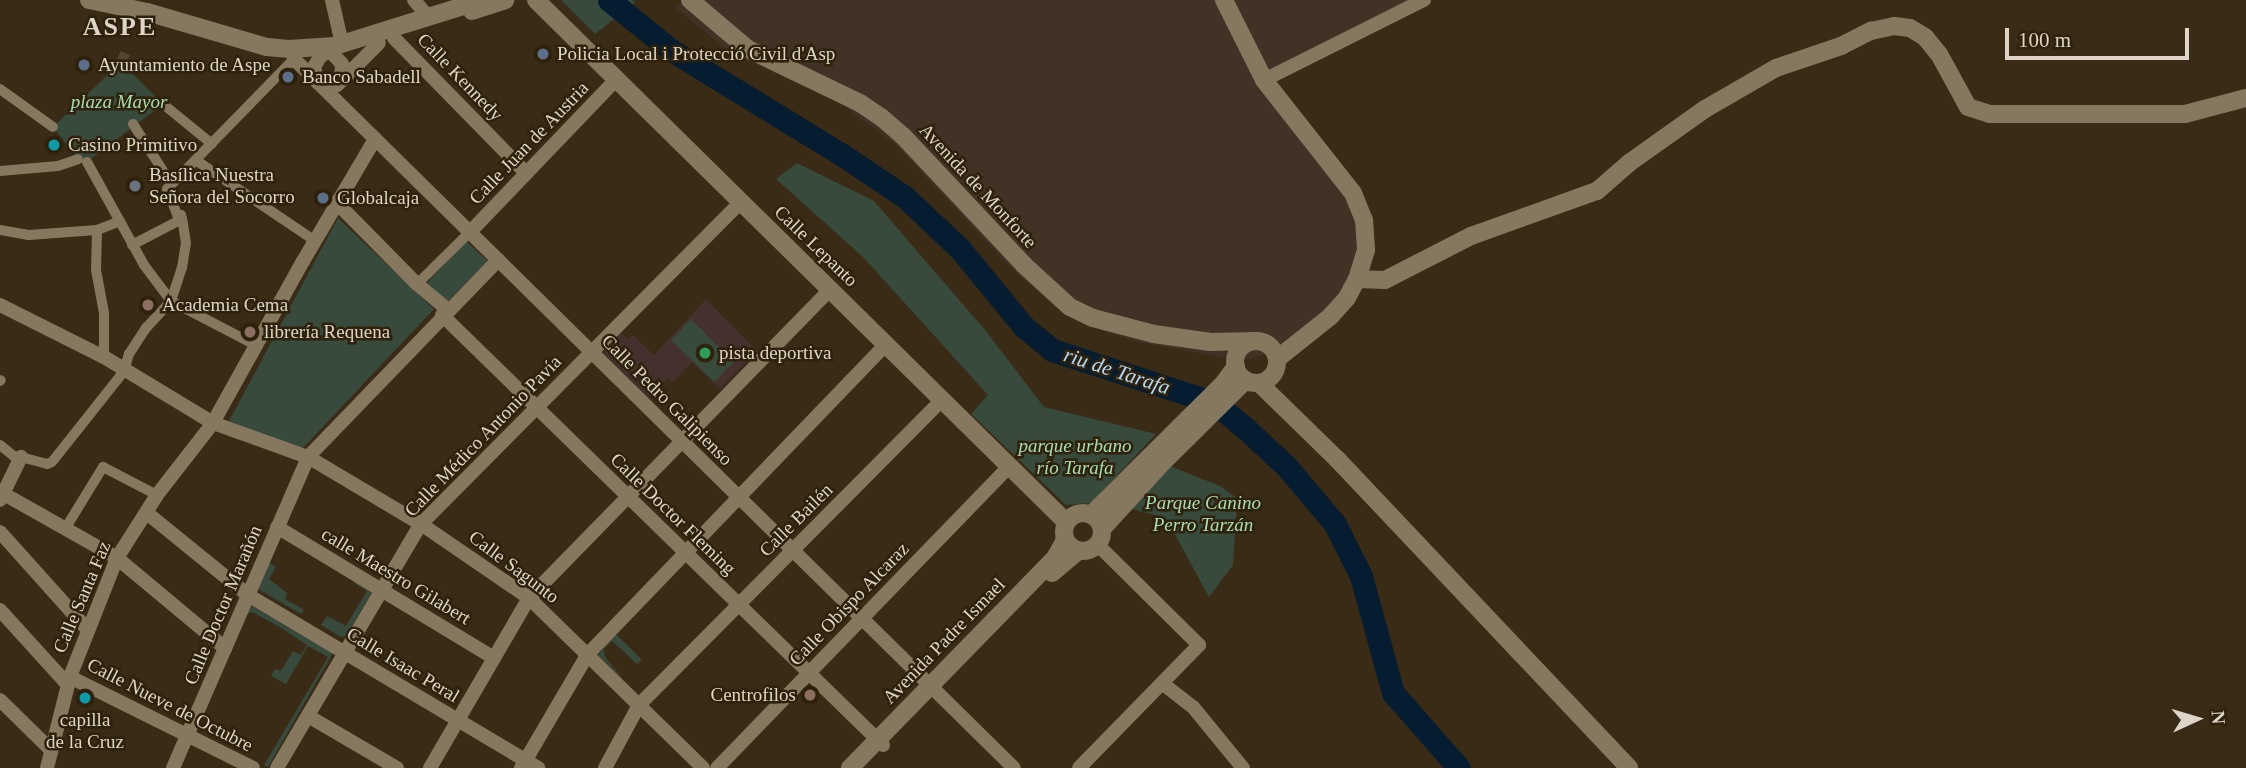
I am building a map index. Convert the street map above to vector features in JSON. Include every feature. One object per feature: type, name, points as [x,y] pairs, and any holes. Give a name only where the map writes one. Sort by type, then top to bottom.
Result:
[{"type":"street","points":[[89,0],[150,6],[294,59]]},
{"type":"street","points":[[332,0],[330,50],[313,72],[318,83],[329,87],[341,81],[386,40]]},
{"type":"street","points":[[414,0],[429,18]]},
{"type":"street","points":[[0,445],[21,459],[47,464],[52,462],[124,371],[128,354],[171,301],[186,252],[181,215],[178,217],[167,189],[294,59],[330,50],[482,0]]},
{"type":"street","points":[[267,47],[330,50],[386,40],[505,0]]},
{"type":"street","name":"Calle Lepanto","points":[[536,0],[1010,467],[1070,538]]},
{"type":"street","name":"Avenida de Monforte","points":[[680,0],[743,53],[855,107],[876,121],[899,141],[1045,296],[1065,311],[1115,331],[1217,349],[1244,372]]},
{"type":"street","name":"Avenida de Monforte","points":[[690,0],[748,49],[860,103],[881,117],[903,136],[1024,265],[1070,306],[1093,318],[1154,334],[1269,354]]},
{"type":"street","points":[[1079,768],[1199,645],[1097,529],[1077,514],[1070,538],[1090,551],[1097,529],[1223,384],[1318,327],[1347,298],[1357,279],[1366,250],[1364,219],[1353,193],[1264,80],[1224,0]]},
{"type":"street","points":[[1264,80],[1424,0]]},
{"type":"street","points":[[1357,279],[1385,280],[1471,236],[1597,191],[1629,163],[1705,109],[1776,68],[1840,46],[1871,31],[1894,26],[1910,28],[1925,37],[1939,54],[1968,107],[1989,114],[2185,114],[2246,98]]},
{"type":"street","name":"Calle Kennedy","points":[[386,40],[527,173]]},
{"type":"street","points":[[330,50],[342,64],[341,81]]},
{"type":"street","name":"Calle Pedro Galipienso","points":[[294,59],[1014,768]]},
{"type":"street","name":"Calle Juan de Austria","points":[[470,232],[616,80]]},
{"type":"street","points":[[3,95],[53,127]]},
{"type":"street","points":[[163,104],[212,144]]},
{"type":"street","points":[[133,124],[172,185]]},
{"type":"street","name":"Calle Santa Faz","points":[[47,768],[69,681],[117,558],[157,495],[214,423],[336,202],[375,139]]},
{"type":"street","points":[[0,171],[58,166],[83,160],[132,245],[171,301],[257,346]]},
{"type":"street","points":[[197,161],[315,241]]},
{"type":"street","name":"Calle Doctor Fleming","points":[[336,202],[536,409],[880,742]]},
{"type":"street","name":"Calle Médico Antonio Pavía","points":[[277,768],[421,524],[741,202]]},
{"type":"street","points":[[132,245],[182,219]]},
{"type":"street","points":[[0,230],[29,235],[97,230],[118,222]]},
{"type":"street","points":[[97,230],[96,271],[104,313],[104,356]]},
{"type":"street","points":[[417,284],[470,232]]},
{"type":"street","name":"Calle Doctor Marañón","points":[[173,768],[308,457],[498,260]]},
{"type":"street","points":[[430,768],[530,598],[830,289]]},
{"type":"street","name":"Calle Sagunto","points":[[0,305],[104,356],[124,371],[214,423],[308,457],[421,524],[530,598],[704,768]]},
{"type":"street","points":[[528,766],[587,654],[886,344]]},
{"type":"street","points":[[1269,354],[1243,345],[1244,372],[1337,459],[1629,768]]},
{"type":"street","points":[[1269,354],[1281,386],[1337,459]]},
{"type":"street","name":"Calle Bailén","points":[[605,768],[639,705],[942,400]]},
{"type":"street","points":[[21,459],[2,497],[117,558],[225,648]]},
{"type":"street","points":[[65,529],[103,467],[157,495]]},
{"type":"street","name":"Calle Obispo Alcaraz","points":[[717,768],[1010,467]]},
{"type":"street","name":"Calle Isaac Peral","points":[[147,513],[248,595],[458,720],[528,766]]},
{"type":"street","name":"calle Maestro Gilabert","points":[[277,527],[494,658]]},
{"type":"street","points":[[0,532],[88,630]]},
{"type":"street","name":"Avenida Padre Ismael","points":[[850,768],[933,688],[1055,558],[1070,538]]},
{"type":"street","points":[[0,610],[69,681]]},
{"type":"street","name":"Calle Nueve de Octubre","points":[[69,681],[253,768]]},
{"type":"street","points":[[1162,683],[1193,707],[1242,768]]},
{"type":"street","points":[[0,700],[50,749]]},
{"type":"street","points":[[308,716],[397,768]]},
{"type":"street","name":"Avenida Padre Ismael","points":[[861,768],[880,742]]},
{"type":"shaded area","points":[[687,0],[1424,0],[1264,80],[1364,220],[1347,298],[1281,349],[1251,359],[1221,357],[1139,342],[1087,326],[1063,314],[1010,267],[897,146],[843,105],[728,51],[674,6]]},
{"type":"shaded area","points":[[706,299],[757,351],[720,389],[692,362],[673,382],[668,378],[649,398],[605,355],[604,350],[621,333],[628,339],[633,335],[654,355]]},
{"type":"green space","points":[[561,0],[633,0],[635,3],[595,34]]},
{"type":"green space","name":"plaza Mayor","points":[[121,62],[163,104],[83,165],[53,127]]},
{"type":"green space","name":"parque urbano río Tarafa","points":[[797,163],[874,201],[985,330],[1044,407],[1156,434],[1091,503],[1066,505],[971,414],[988,395],[863,257],[776,179]]},
{"type":"green space","points":[[338,218],[434,309],[301,450],[229,421]]},
{"type":"green space","points":[[466,241],[488,261],[444,305],[423,287]]},
{"type":"green space","name":"pista deportiva","points":[[691,319],[734,362],[714,382],[671,340]]},
{"type":"green space","name":"Parque Canino Perro Tarzán","points":[[1162,463],[1220,486],[1237,498],[1233,565],[1209,597],[1166,518],[1121,506]]},
{"type":"green space","points":[[269,562],[276,567],[269,579],[287,593],[285,599],[304,610],[301,614],[258,589]]},
{"type":"green space","points":[[356,580],[373,590],[346,636],[341,637],[321,625],[327,616],[346,626],[367,591],[354,583]]},
{"type":"green space","points":[[252,606],[333,653],[268,767],[264,765],[328,657],[308,646],[286,684],[271,676],[275,669],[281,671],[293,651],[301,655],[307,645],[252,612],[247,614]]},
{"type":"green space","points":[[616,634],[642,660],[637,664],[612,641],[604,649],[605,657],[623,679],[598,655]]},
{"type":"waterway","name":"riu de Tarafa","points":[[609,0],[671,50],[841,154],[905,197],[960,249],[1024,327],[1052,350],[1215,403],[1244,427],[1287,467],[1335,524],[1361,576],[1393,693],[1459,768]]},
{"type":"tunnel","points":[[121,62],[126,52]]},
{"type":"place","name":"Policia Local i Protecció Civil d'Asp","points":[[543,54]]},
{"type":"place","name":"Ayuntamiento de Aspe","points":[[84,65]]},
{"type":"place","name":"Banco Sabadell","points":[[288,77]]},
{"type":"place","name":"Casino Primitivo","points":[[54,145]]},
{"type":"place","name":"Basílica Nuestra Señora del Socorro","points":[[135,186]]},
{"type":"place","name":"Globalcaja","points":[[323,198]]},
{"type":"place","name":"Academia Cema","points":[[148,305]]},
{"type":"place","name":"librería Requena","points":[[250,332]]},
{"type":"place","name":"pista deportiva","points":[[705,353]]},
{"type":"place","name":"Centrofilos","points":[[810,695]]},
{"type":"place","name":"capilla de la Cruz","points":[[85,698]]},
{"type":"district","name":"ASPE","points":[[120,27]]}]
